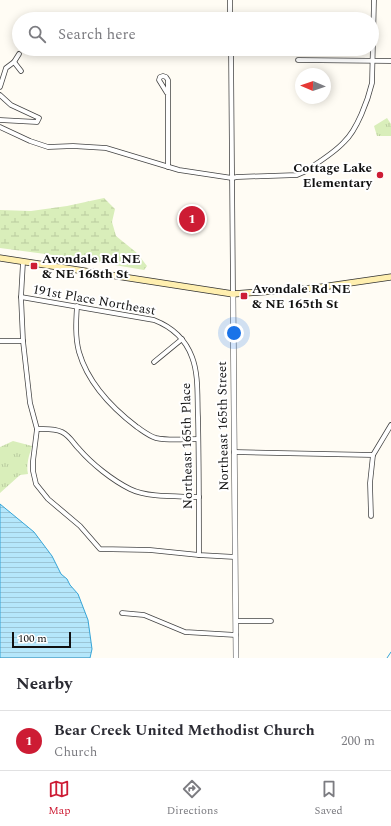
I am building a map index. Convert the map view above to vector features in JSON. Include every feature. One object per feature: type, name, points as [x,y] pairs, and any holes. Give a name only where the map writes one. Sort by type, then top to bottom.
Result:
[{"type":"main road","points":[[0,258],[233,294],[315,288],[391,277]]},
{"type":"street","points":[[230,0],[230,12]]},
{"type":"street","points":[[374,0],[374,12]]},
{"type":"street","points":[[0,87],[6,68],[14,62],[18,56]]},
{"type":"street","name":"Northeast 165th Street","points":[[231,56],[236,658]]},
{"type":"street","points":[[0,127],[30,141],[48,147],[73,146],[106,148],[168,167],[191,172],[232,178],[238,176],[297,174],[304,172],[321,160],[344,143],[349,137],[367,98],[372,83],[373,56]]},
{"type":"street","points":[[298,60],[391,61]]},
{"type":"street","points":[[14,62],[21,71]]},
{"type":"street","points":[[167,93],[168,167]]},
{"type":"street","points":[[0,95],[11,105],[39,118],[37,122],[0,120]]},
{"type":"street","points":[[23,262],[21,297],[23,341],[30,403],[38,429],[33,461],[33,471],[36,484],[48,499],[80,526],[100,548],[150,550],[235,557]]},
{"type":"street","name":"191st Place Northeast","points":[[21,297],[154,320],[171,328],[182,339]]},
{"type":"street","points":[[77,306],[76,337],[82,362],[100,392],[109,402],[130,422],[146,434],[156,438],[198,440]]},
{"type":"street","points":[[154,362],[182,339]]},
{"type":"street","name":"Northeast 165th Place","points":[[182,339],[192,357],[197,384],[199,555]]},
{"type":"street","points":[[0,341],[23,341]]},
{"type":"street","points":[[371,516],[370,483],[373,455],[391,426]]},
{"type":"street","points":[[38,429],[56,430],[69,436],[79,450],[116,481],[131,490],[151,495],[199,497]]},
{"type":"street","points":[[234,452],[373,455]]},
{"type":"street","points":[[122,613],[144,615],[185,632],[236,635]]},
{"type":"street","points":[[236,621],[271,621]]},
{"type":"green space","points":[[387,118],[391,124],[391,136],[377,136],[374,126]]},
{"type":"green space","points":[[104,198],[115,209],[112,222],[116,236],[137,253],[147,266],[144,270],[68,257],[0,248],[0,210],[31,211],[67,206]]},
{"type":"green space","points":[[13,441],[32,446],[27,470],[28,474],[20,475],[0,493],[0,447]]},
{"type":"water","points":[[0,504],[34,532],[52,556],[61,574],[67,579],[78,594],[88,620],[92,649],[90,658],[0,658]]},
{"type":"waterway","points":[[387,658],[391,652]]},
{"type":"place","name":"Cottage Lake Elementary","points":[[380,175]]},
{"type":"place","name":"Bear Creek United Methodist Church","points":[[192,219]]},
{"type":"place","name":"Avondale Rd NE & NE 168th St","points":[[34,266]]},
{"type":"place","name":"Avondale Rd NE & NE 165th St","points":[[244,296]]}]
